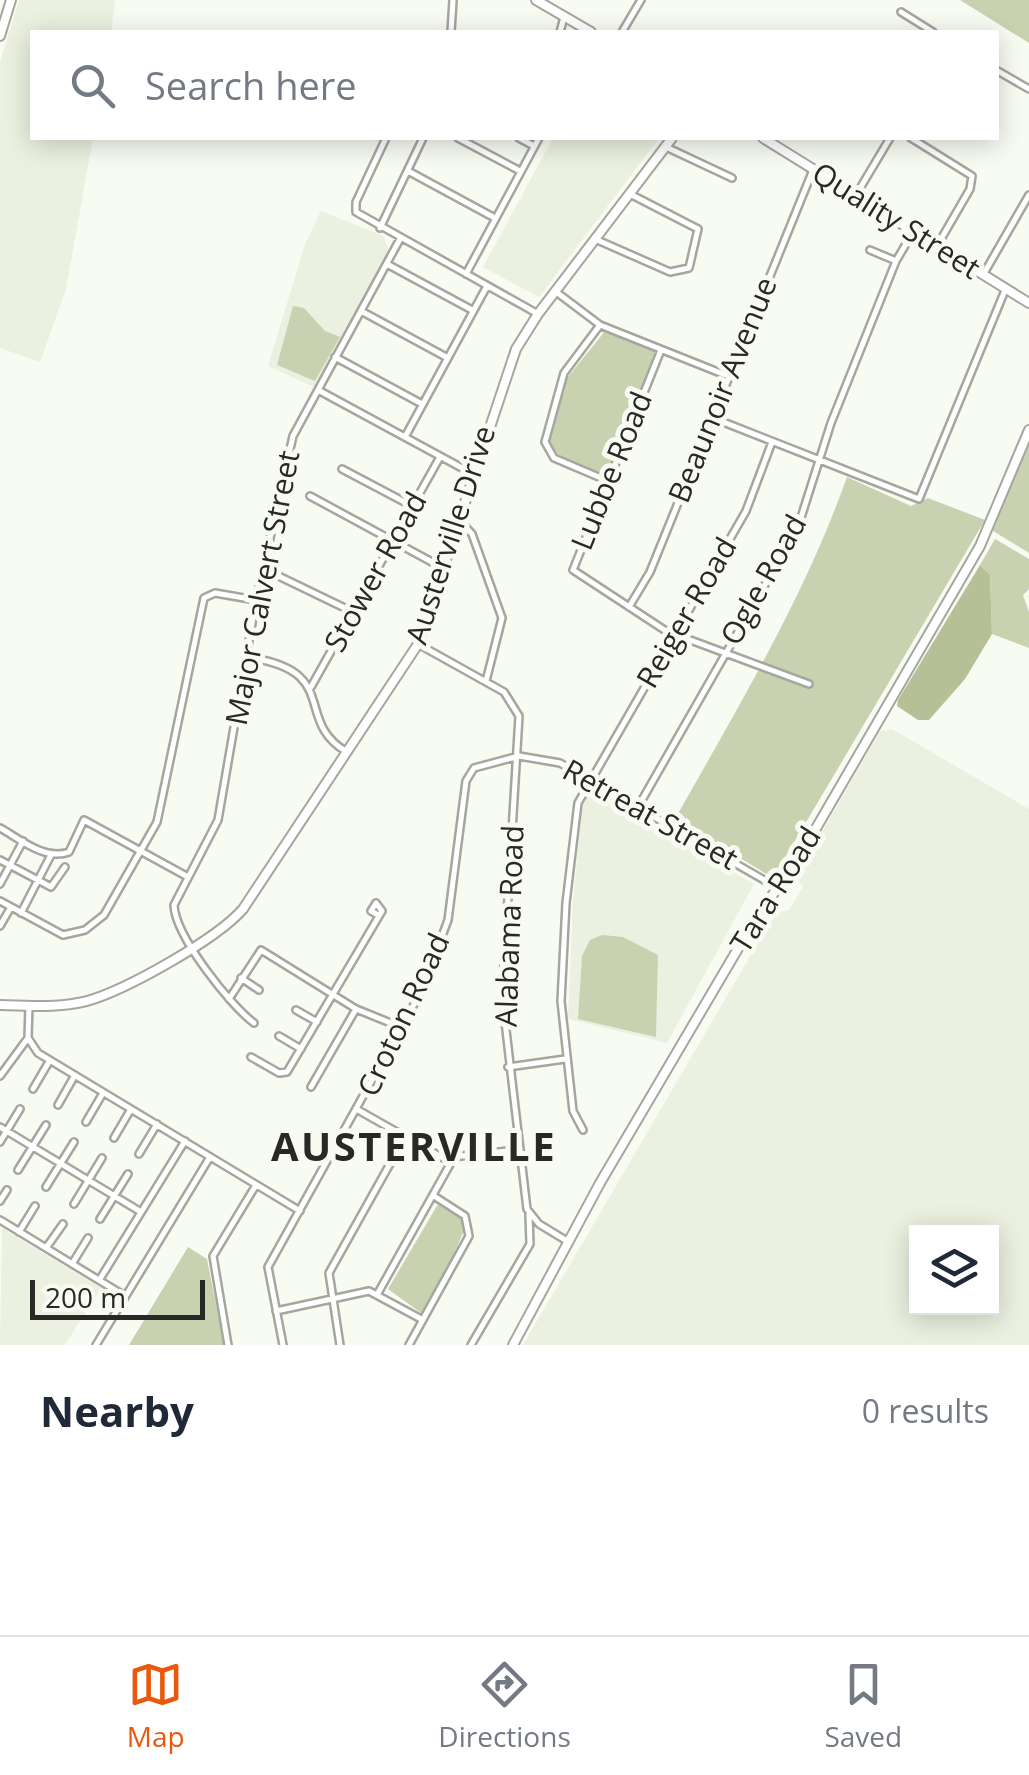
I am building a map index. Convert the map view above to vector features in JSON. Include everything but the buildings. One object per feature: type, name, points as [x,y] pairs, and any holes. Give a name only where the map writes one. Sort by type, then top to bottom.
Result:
[{"type":"street","points":[[0,36],[12,0]]},
{"type":"street","points":[[450,30],[453,0]]},
{"type":"street","points":[[536,0],[587,30]]},
{"type":"street","points":[[623,30],[641,0]]},
{"type":"street","points":[[901,12],[931,30]]},
{"type":"street","points":[[561,30],[564,17]]},
{"type":"street","points":[[999,72],[1029,89]]},
{"type":"street","points":[[385,140],[355,207],[361,217],[538,314]]},
{"type":"street","points":[[380,228],[423,140]]},
{"type":"street","points":[[462,140],[520,171]]},
{"type":"street","points":[[523,140],[534,146]]},
{"type":"street","points":[[466,274],[538,140]]},
{"type":"street","name":"Austerville Drive","points":[[0,1005],[76,1003],[101,996],[193,948],[219,932],[243,909],[418,644],[504,376],[538,314],[671,140]]},
{"type":"street","name":"Quality Street","points":[[771,140],[813,170],[1029,303]]},
{"type":"street","points":[[856,196],[889,140]]},
{"type":"street","points":[[914,140],[972,176],[970,189],[937,246]]},
{"type":"street","points":[[666,147],[732,178]]},
{"type":"street","name":"Beaunoir Avenue","points":[[629,607],[650,572],[813,170]]},
{"type":"street","points":[[408,171],[494,218]]},
{"type":"street","points":[[595,239],[670,272],[689,268],[698,230],[630,194]]},
{"type":"street","points":[[983,275],[1029,195]]},
{"type":"street","name":"Ogle Road","points":[[638,807],[792,537],[896,261],[913,232]]},
{"type":"street","name":"Major Calvert Street","points":[[254,1023],[229,999],[174,913],[218,820],[256,600],[292,436],[400,239]]},
{"type":"street","points":[[870,250],[896,261]]},
{"type":"street","points":[[387,264],[473,310]]},
{"type":"street","points":[[405,437],[487,286]]},
{"type":"street","points":[[712,418],[919,499],[1006,288]]},
{"type":"street","points":[[555,291],[600,325],[728,376]]},
{"type":"street","points":[[361,311],[447,358]]},
{"type":"street","points":[[600,325],[564,373],[544,442],[554,458],[608,481]]},
{"type":"street","name":"Lubbe Road","points":[[661,350],[573,570],[674,634],[808,684]]},
{"type":"street","points":[[335,357],[422,404]]},
{"type":"street","points":[[318,390],[473,474]]},
{"type":"street","name":"Tara Road","points":[[512,1345],[568,1240],[737,950],[779,888],[989,529],[1029,430]]},
{"type":"street","name":"Reiger Road","points":[[584,1130],[574,1114],[561,991],[576,811],[591,778],[746,510],[772,442]]},
{"type":"street","name":"Stower Road","points":[[311,687],[440,457]]},
{"type":"street","points":[[342,469],[412,506]]},
{"type":"street","points":[[310,496],[443,568]]},
{"type":"street","points":[[458,519],[472,534],[502,618],[486,681]]},
{"type":"street","points":[[264,569],[354,612]]},
{"type":"street","points":[[0,901],[63,935],[86,930],[109,909],[161,812],[204,598],[216,593],[256,600]]},
{"type":"street","name":"Alabama Road","points":[[418,644],[504,692],[516,707],[519,756],[502,996],[518,1150],[529,1214]]},
{"type":"street","points":[[247,657],[284,664],[311,687],[327,738],[349,753]]},
{"type":"street","name":"Retreat Street","points":[[519,756],[552,761],[591,778],[779,888]]},
{"type":"street","name":"Croton Road","points":[[283,1345],[268,1267],[403,1029],[448,920],[466,780],[480,764],[519,756]]},
{"type":"street","points":[[0,828],[51,855],[68,852],[84,820],[188,877]]},
{"type":"street","points":[[0,884],[23,840]]},
{"type":"street","points":[[21,913],[51,855]]},
{"type":"street","points":[[0,860],[54,886],[65,867]]},
{"type":"street","points":[[0,926],[10,907]]},
{"type":"street","points":[[251,1056],[286,1073],[378,915]]},
{"type":"street","points":[[229,999],[261,950],[356,1009],[403,1029]]},
{"type":"street","points":[[219,982],[239,982],[259,990]]},
{"type":"street","points":[[29,1006],[28,1038],[32,1048],[300,1211]]},
{"type":"street","points":[[311,1087],[356,1009]]},
{"type":"street","points":[[296,1010],[317,1022]]},
{"type":"street","points":[[279,1036],[301,1049]]},
{"type":"street","points":[[0,1076],[28,1038]]},
{"type":"street","points":[[508,1067],[566,1059]]},
{"type":"street","points":[[32,1089],[50,1060]]},
{"type":"street","points":[[58,1105],[75,1075]]},
{"type":"street","points":[[86,1122],[104,1092]]},
{"type":"street","points":[[114,1138],[132,1109]]},
{"type":"street","points":[[0,1142],[3,1129],[20,1110]]},
{"type":"street","points":[[358,1110],[453,1159],[518,1150]]},
{"type":"street","points":[[18,1170],[46,1124]]},
{"type":"street","points":[[140,1154],[157,1124]]},
{"type":"street","points":[[3,1129],[141,1212]]},
{"type":"street","points":[[340,1345],[329,1273],[406,1137]]},
{"type":"street","points":[[46,1187],[74,1142]]},
{"type":"street","points":[[100,1280],[185,1142]]},
{"type":"street","points":[[96,1345],[210,1157]]},
{"type":"street","points":[[74,1204],[102,1158]]},
{"type":"street","points":[[378,1293],[453,1159]]},
{"type":"street","points":[[100,1220],[128,1174]]},
{"type":"street","points":[[228,1345],[213,1258],[256,1185]]},
{"type":"street","points":[[0,1201],[7,1190]]},
{"type":"street","points":[[409,1345],[470,1236],[465,1216],[434,1196]]},
{"type":"street","points":[[19,1232],[35,1206]]},
{"type":"street","points":[[529,1214],[568,1240]]},
{"type":"street","points":[[472,1345],[530,1244],[529,1214]]},
{"type":"street","points":[[0,1220],[125,1296]]},
{"type":"street","points":[[46,1248],[62,1224]]},
{"type":"street","points":[[72,1264],[88,1238]]},
{"type":"street","points":[[276,1310],[378,1293],[424,1320]]},
{"type":"shaded area","points":[[19,0],[115,0],[111,30],[30,30],[30,140],[93,140],[66,289],[40,362],[0,348],[0,62]]},
{"type":"shaded area","points":[[552,140],[657,140],[539,297],[483,267]]},
{"type":"shaded area","points":[[321,211],[383,236],[389,251],[314,387],[268,366],[305,244]]},
{"type":"shaded area","points":[[892,729],[1029,809],[1029,1345],[523,1345],[776,912],[789,910],[803,887],[796,878],[880,731]]},
{"type":"shaded area","points":[[590,792],[754,884],[667,1043],[568,1019],[573,900],[583,805]]},
{"type":"shaded area","points":[[2,1228],[101,1288],[65,1345],[0,1345]]},
{"type":"green space","points":[[960,0],[1029,0],[1029,43]]},
{"type":"green space","points":[[293,306],[304,308],[325,331],[340,337],[315,381],[277,365]]},
{"type":"green space","points":[[605,331],[655,350],[656,356],[607,477],[559,456],[549,440],[567,378]]},
{"type":"green space","points":[[1029,431],[1029,553],[993,531]]},
{"type":"green space","points":[[847,477],[911,506],[928,498],[985,520],[773,878],[675,819],[790,609]]},
{"type":"green space","points":[[995,539],[1029,559],[1029,589],[1023,595],[1029,612],[1029,648],[992,634],[990,575],[980,565]]},
{"type":"green space","points":[[980,565],[990,575],[992,634],[965,679],[929,720],[918,720],[897,706],[898,700]]},
{"type":"green space","points":[[602,935],[623,937],[658,955],[656,1037],[578,1019],[582,956],[590,940]]},
{"type":"green space","points":[[438,1204],[461,1217],[465,1228],[441,1284],[421,1313],[388,1289]]},
{"type":"green space","points":[[188,1247],[207,1259],[224,1345],[129,1345]]},
{"type":"district","name":"AUSTERVILLE","points":[[414,1147]]}]
